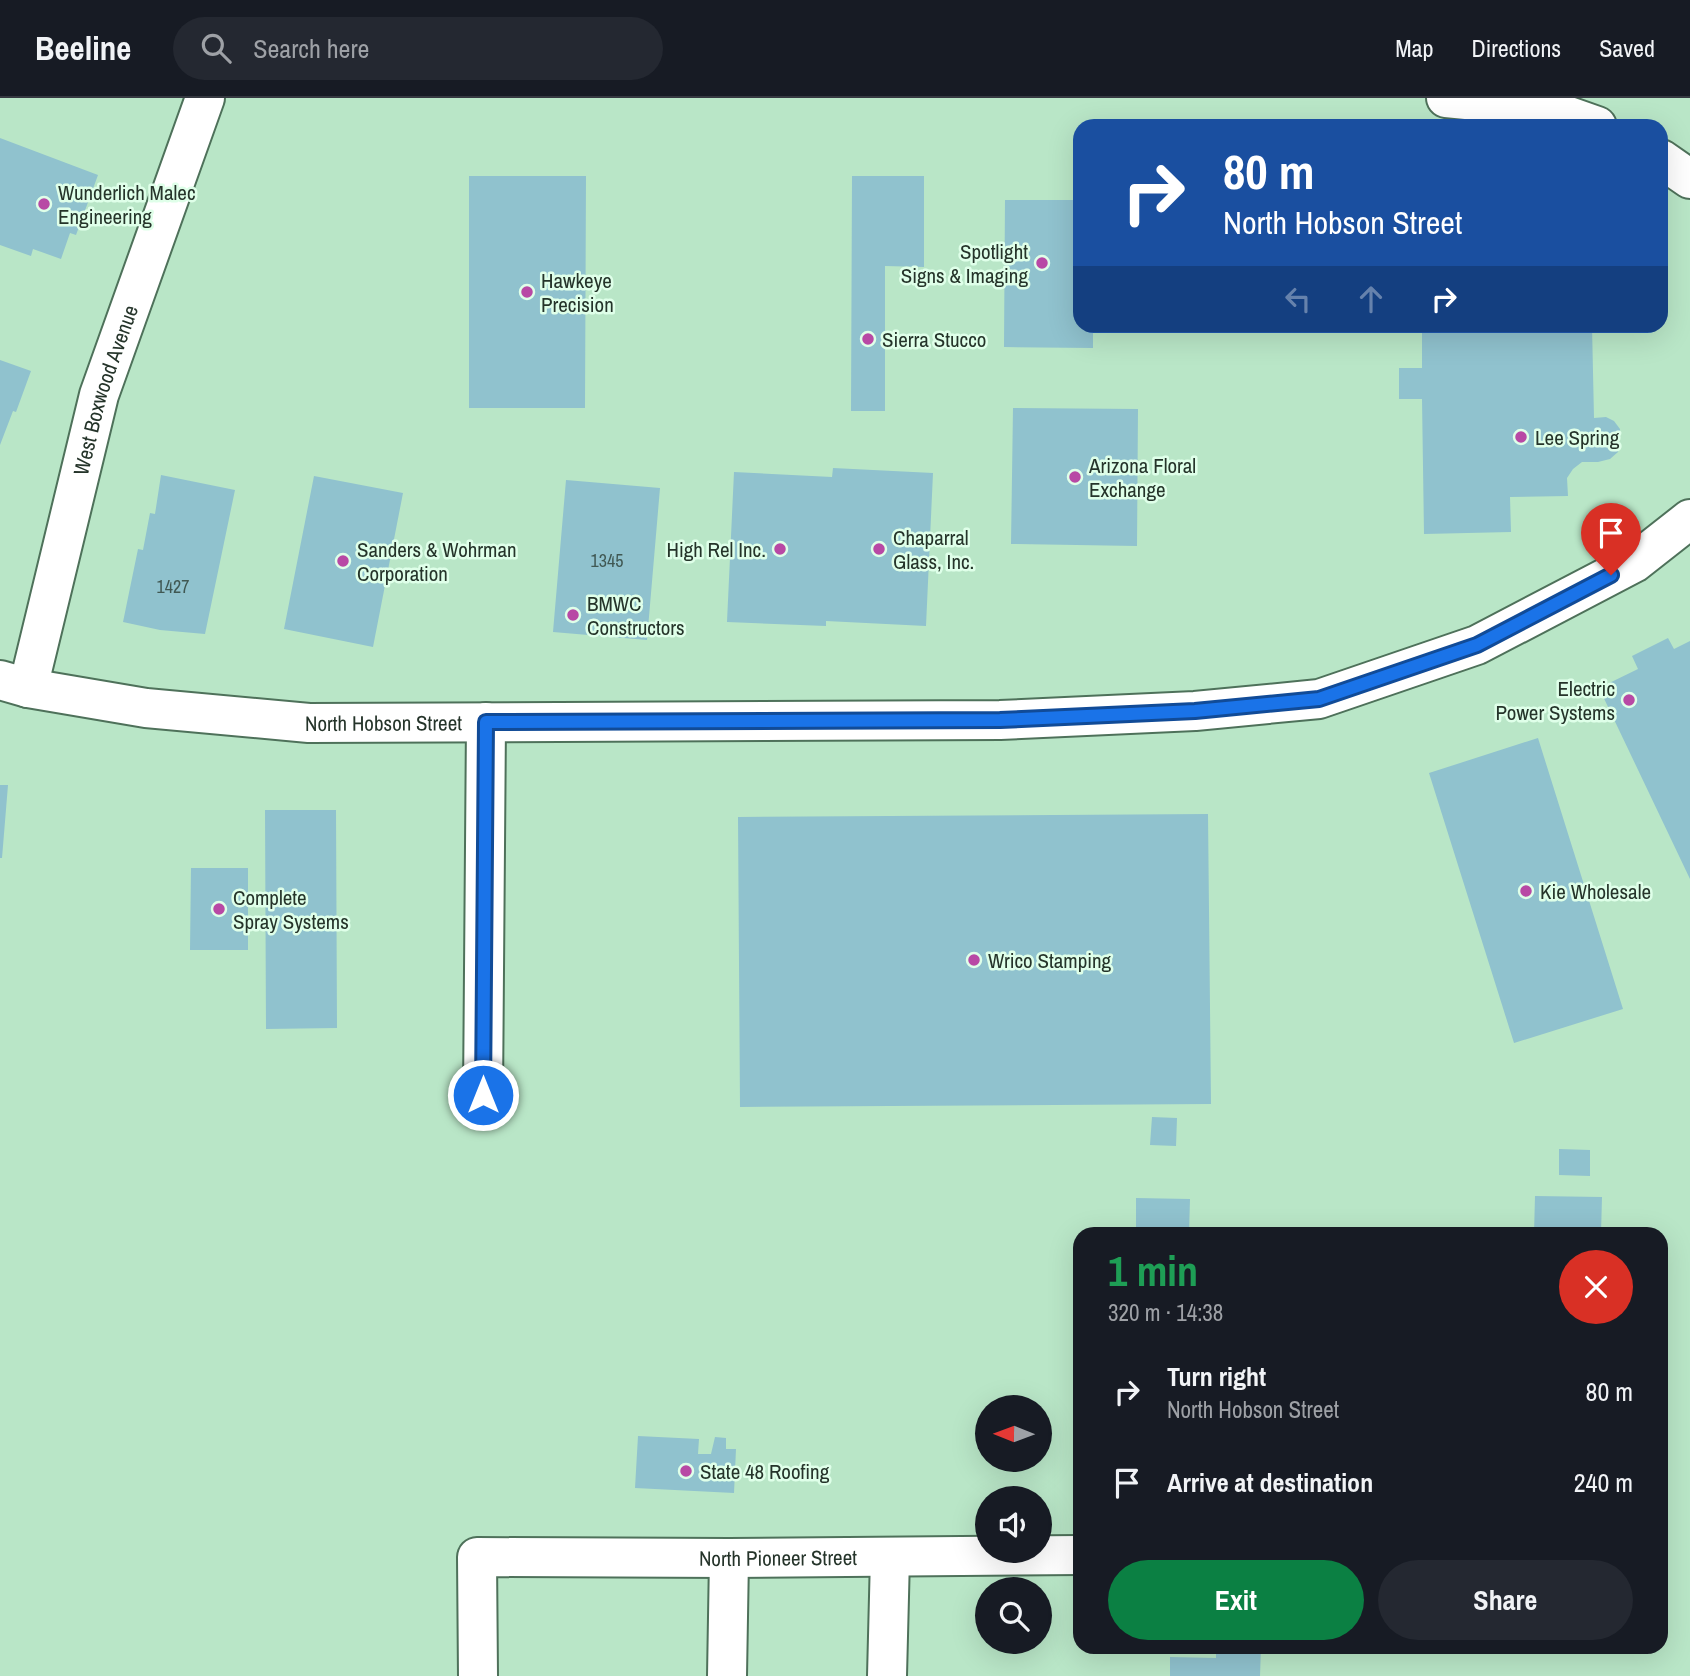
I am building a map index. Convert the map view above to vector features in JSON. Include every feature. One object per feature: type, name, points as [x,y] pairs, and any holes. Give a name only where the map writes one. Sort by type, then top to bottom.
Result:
[{"type":"street","name":"West Boxwood Avenue","points":[[14,684],[99,396],[205,98]]},
{"type":"street","points":[[1446,98],[1546,108],[1577,119]]},
{"type":"street","points":[[1668,164],[1690,179]]},
{"type":"street","name":"North Hobson Street","points":[[14,684],[146,708],[309,723],[1000,720],[1195,711],[1319,699],[1477,645],[1634,563],[1690,519]]},
{"type":"street","points":[[483,1095],[486,722]]},
{"type":"street","name":"North Pioneer Street","points":[[478,1676],[477,1557],[1073,1555]]},
{"type":"street","points":[[887,1676],[890,1557]]},
{"type":"street","points":[[727,1676],[729,1558]]},
{"type":"shaded area","points":[[0,98],[1690,98],[1690,1676],[0,1676]]},
{"type":"building","name":"Wunderlich Malec Engineering","points":[[0,138],[98,175],[76,235],[70,233],[61,259],[33,249],[31,256],[0,245]]},
{"type":"building","name":"Hawkeye Precision","points":[[469,176],[586,176],[585,408],[469,408]]},
{"type":"building","name":"Sierra Stucco","points":[[852,176],[924,176],[924,267],[885,266],[885,411],[851,411]]},
{"type":"building","name":"Spotlight Signs & Imaging","points":[[1005,200],[1073,200],[1073,333],[1093,333],[1093,348],[1004,347]]},
{"type":"building","name":"Lee Spring","points":[[1422,333],[1592,333],[1594,418],[1606,417],[1614,421],[1620,429],[1618,452],[1610,459],[1582,462],[1573,469],[1567,478],[1568,496],[1510,497],[1511,532],[1424,534],[1422,399],[1399,399],[1399,368],[1422,368]]},
{"type":"building","points":[[0,360],[31,371],[0,445]]},
{"type":"building","name":"Arizona Floral Exchange","points":[[1013,408],[1138,409],[1137,546],[1011,544]]},
{"type":"building","points":[[833,468],[933,473],[926,626],[826,621],[826,626],[727,622],[734,472],[832,477]]},
{"type":"building","points":[[161,475],[235,490],[205,634],[160,630],[123,622],[138,549],[143,550],[150,513],[155,514]]},
{"type":"building","name":"Sanders & Wohrman Corporation","points":[[314,476],[403,493],[373,647],[284,629]]},
{"type":"building","points":[[566,480],[660,488],[647,640],[553,632]]},
{"type":"building","points":[[1668,638],[1674,649],[1690,641],[1690,879],[1599,688],[1638,669],[1632,656]]},
{"type":"building","name":"Kie Wholesale","points":[[1538,738],[1623,1009],[1514,1043],[1429,773]]},
{"type":"building","points":[[0,785],[8,785],[2,858],[0,858]]},
{"type":"building","points":[[265,810],[336,810],[337,1028],[266,1029]]},
{"type":"building","name":"Wrico Stamping","points":[[1208,814],[1211,1104],[740,1107],[738,817]]},
{"type":"building","name":"Complete Spray Systems","points":[[191,868],[248,868],[248,950],[190,950]]},
{"type":"building","points":[[1152,1117],[1177,1118],[1176,1146],[1150,1145]]},
{"type":"building","points":[[1559,1149],[1590,1150],[1590,1176],[1559,1175]]},
{"type":"building","points":[[1535,1196],[1602,1197],[1601,1227],[1534,1227]]},
{"type":"building","points":[[1136,1198],[1190,1199],[1189,1227],[1136,1227]]},
{"type":"building","name":"State 48 Roofing","points":[[638,1436],[699,1439],[698,1454],[711,1454],[715,1437],[726,1438],[726,1449],[736,1449],[734,1493],[635,1488]]},
{"type":"building","points":[[1216,1654],[1261,1654],[1260,1676],[1170,1676],[1170,1657],[1216,1658]]},
{"type":"place","name":"Wunderlich Malec Engineering","points":[[44,204]]},
{"type":"place","name":"Spotlight Signs & Imaging","points":[[1042,263]]},
{"type":"place","name":"Hawkeye Precision","points":[[527,292]]},
{"type":"place","name":"Sierra Stucco","points":[[868,339]]},
{"type":"place","name":"Lee Spring","points":[[1521,437]]},
{"type":"place","name":"Arizona Floral Exchange","points":[[1075,477]]},
{"type":"place","name":"High Rel Inc.","points":[[780,549]]},
{"type":"place","name":"Chaparral Glass, Inc.","points":[[879,549]]},
{"type":"place","name":"Sanders & Wohrman Corporation","points":[[343,561]]},
{"type":"place","name":"BMWC Constructors","points":[[573,615]]},
{"type":"place","name":"Electric Power Systems","points":[[1629,700]]},
{"type":"place","name":"Kie Wholesale","points":[[1526,891]]},
{"type":"place","name":"Complete Spray Systems","points":[[219,909]]},
{"type":"place","name":"Wrico Stamping","points":[[974,960]]},
{"type":"place","name":"State 48 Roofing","points":[[686,1471]]},
{"type":"route","points":[[483,1095],[486,722],[1000,720],[1195,711],[1319,699],[1477,645],[1611,575]]}]
